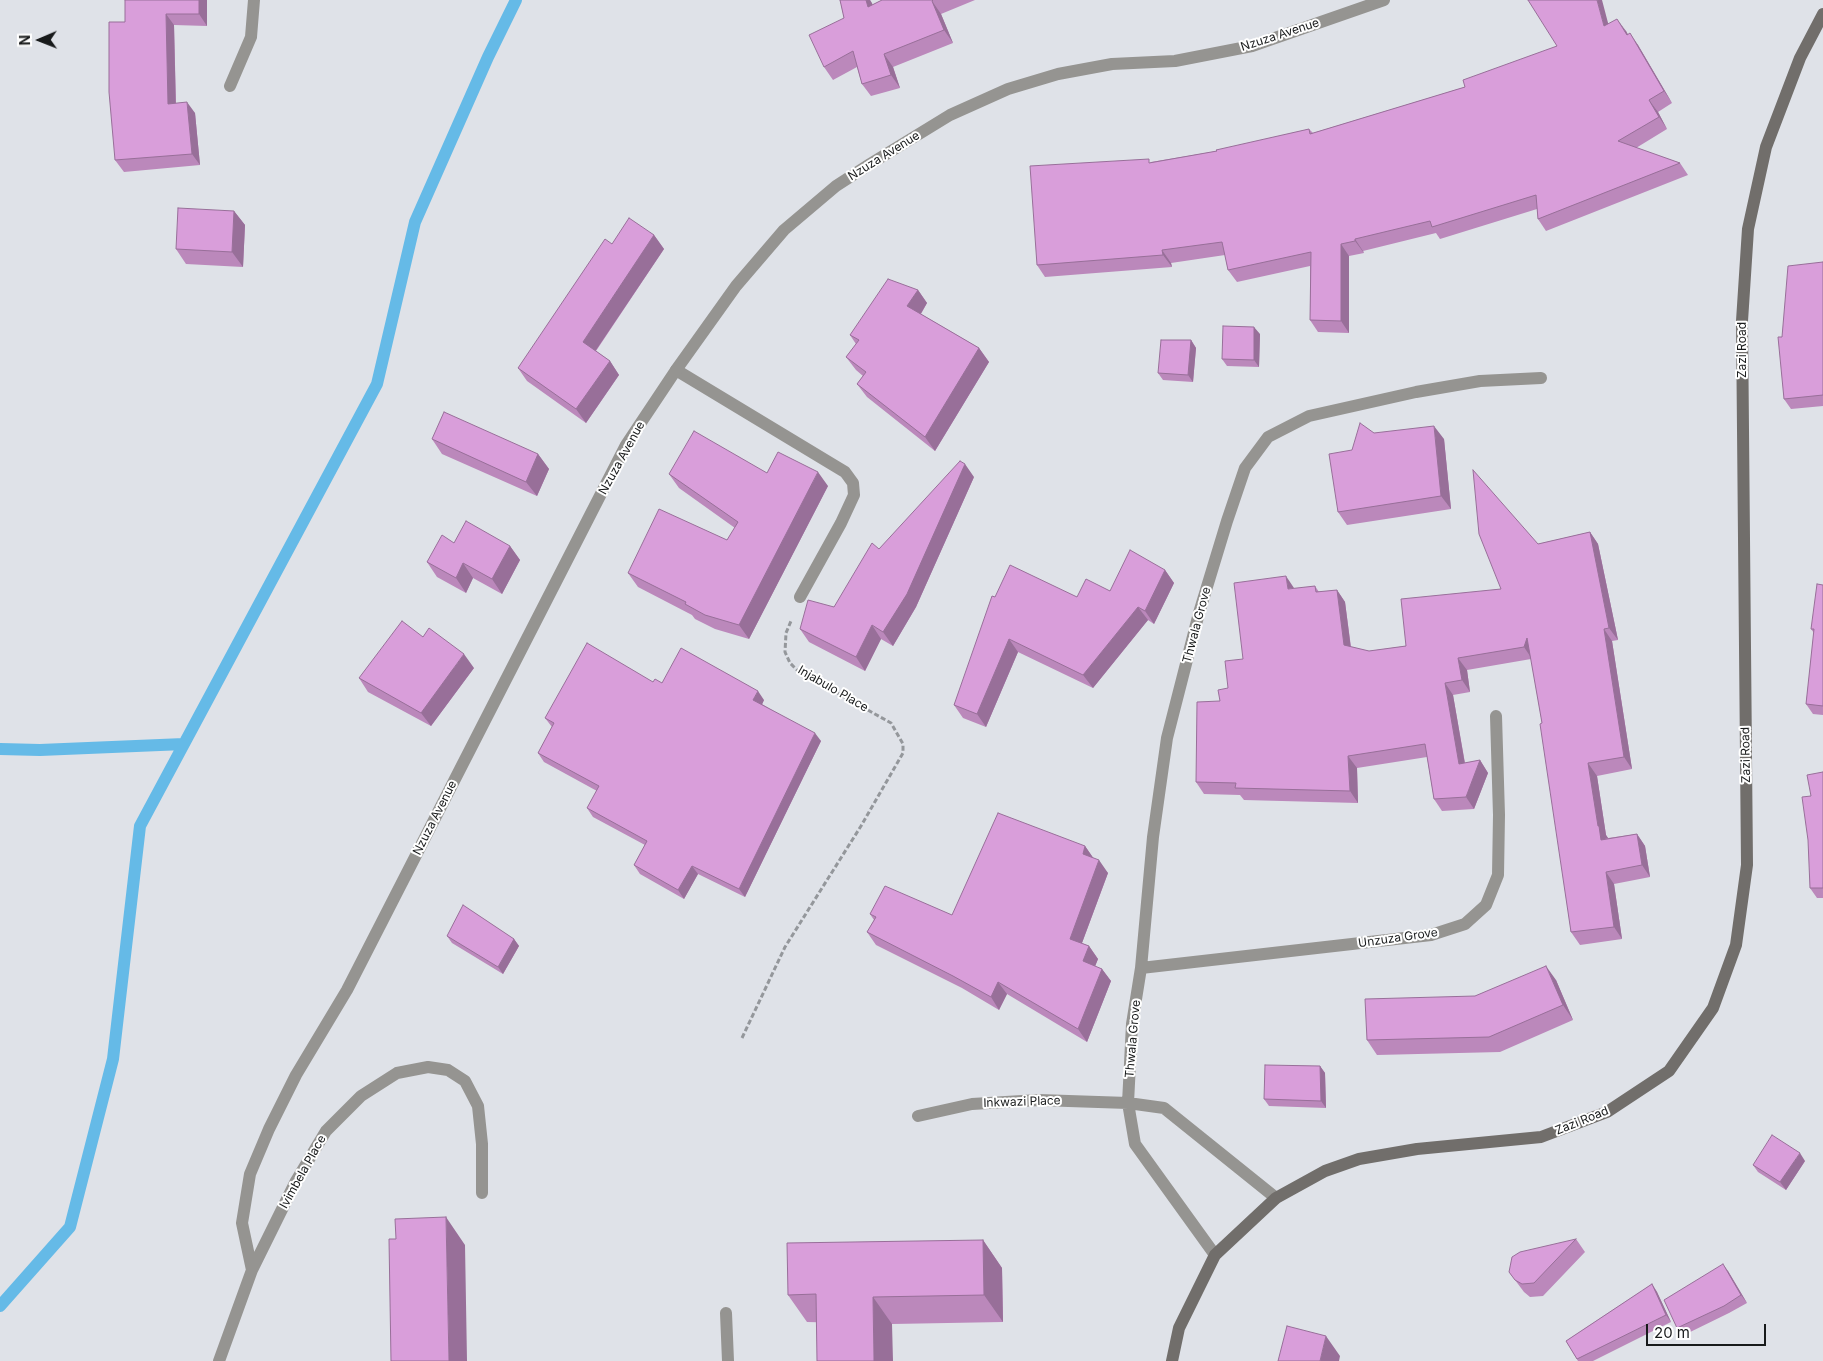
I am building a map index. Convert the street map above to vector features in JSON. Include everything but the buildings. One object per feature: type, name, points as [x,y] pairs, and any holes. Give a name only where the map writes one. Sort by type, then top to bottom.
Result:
[{"type":"street","points":[[230,86],[251,37],[254,0]]},
{"type":"street","name":"Nzuza Avenue","points":[[252,1270],[242,1223],[250,1174],[296,1075],[347,990],[626,445],[676,370],[736,286],[784,230],[836,186],[950,115],[1008,90],[1058,74],[1112,64],[1175,61],[1252,46],[1384,0]]},
{"type":"street","name":"Zazi Road","points":[[1214,1255],[1276,1198],[1325,1171],[1359,1159],[1417,1149],[1541,1137],[1607,1112],[1669,1071],[1713,1008],[1736,945],[1747,865],[1742,321],[1748,229],[1766,147],[1800,58],[1823,14]]},
{"type":"street","points":[[676,370],[845,472],[853,483],[854,495],[800,597]]},
{"type":"street","name":"Thwala Grove","points":[[1214,1255],[1135,1144],[1128,1103],[1132,1024],[1141,968],[1153,838],[1167,738],[1199,613],[1245,468],[1268,437],[1309,416],[1416,392],[1480,381],[1541,378]]},
{"type":"street","name":"Unzuza Grove","points":[[1141,968],[1431,935],[1466,924],[1486,905],[1498,875],[1499,815],[1496,716]]},
{"type":"street","name":"Ivimbela Place","points":[[219,1361],[252,1270],[296,1181],[326,1131],[361,1096],[397,1073],[428,1067],[448,1070],[465,1081],[478,1106],[482,1144],[482,1193]]},
{"type":"street","name":"Inkwazi Place","points":[[918,1116],[982,1103],[1039,1100],[1128,1103]]},
{"type":"street","points":[[1128,1103],[1164,1108],[1276,1198]]},
{"type":"street","points":[[1172,1361],[1179,1328],[1214,1255]]},
{"type":"street","points":[[726,1313],[728,1361]]},
{"type":"path","name":"Injabulo Place","points":[[742,1038],[785,948],[861,826],[903,753],[903,744],[892,723],[798,671],[790,663],[785,652],[786,633],[800,597]]},
{"type":"waterway","points":[[0,1306],[70,1227],[113,1059],[140,826],[377,384],[415,222],[488,57],[516,0]]},
{"type":"waterway","points":[[0,749],[40,750],[184,744]]}]
